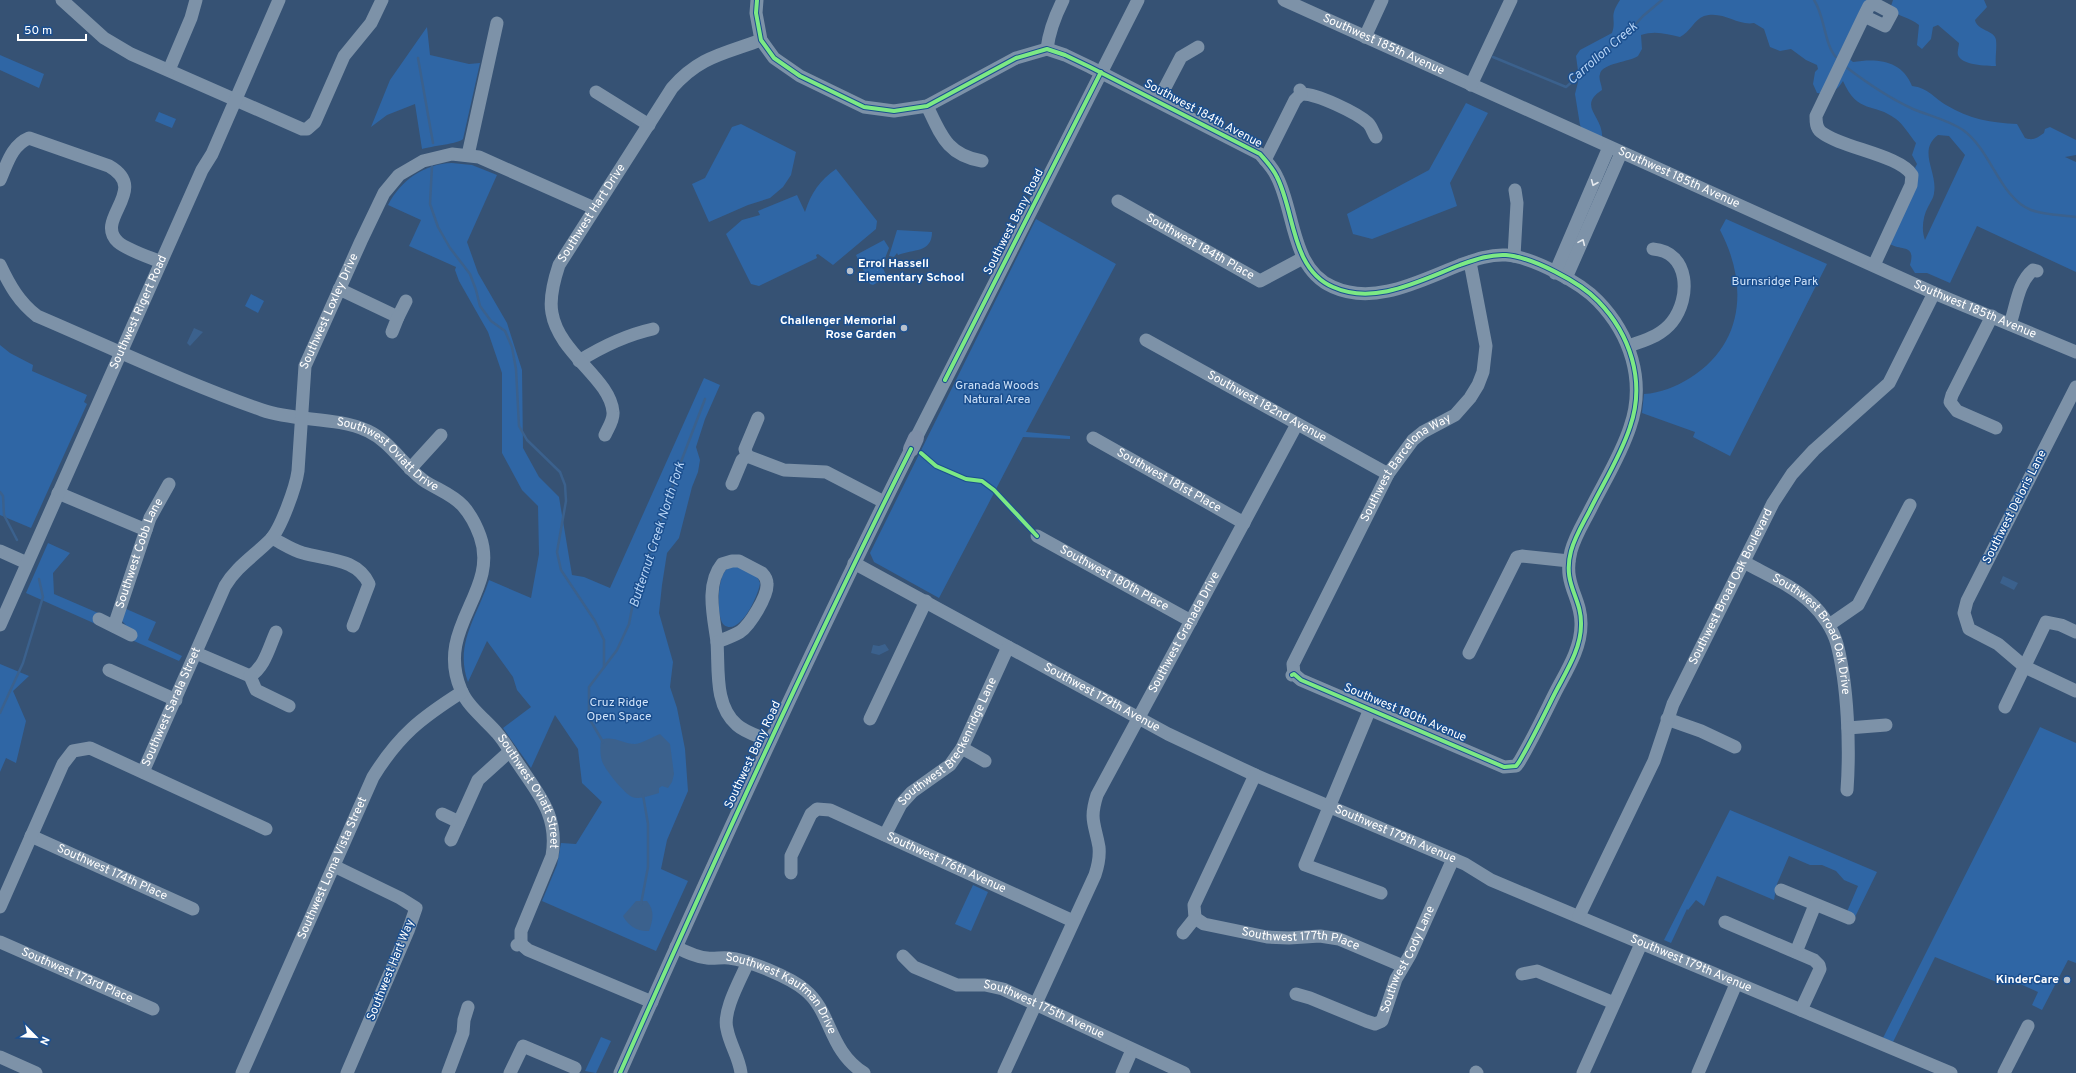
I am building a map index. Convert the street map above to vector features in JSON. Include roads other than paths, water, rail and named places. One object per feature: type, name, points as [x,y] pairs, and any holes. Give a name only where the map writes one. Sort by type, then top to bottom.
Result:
[{"type":"street","points":[[62,0],[104,38],[131,54],[302,129],[311,127],[344,56],[371,23],[382,0]]},
{"type":"street","points":[[169,70],[191,18],[196,0]]},
{"type":"street","name":"Southwest Rigert Road","points":[[0,625],[160,262],[279,0]]},
{"type":"street","points":[[757,0],[756,17],[762,40],[774,58],[789,70],[854,103],[868,108],[894,111],[927,106],[1016,58],[1047,49],[1048,35],[1053,20],[1063,0]]},
{"type":"street","name":"Southwest Bany Road","points":[[620,1073],[770,741],[854,563],[1138,0]]},
{"type":"street","name":"Southwest 185th Avenue","points":[[1284,0],[1934,293],[2076,352]]},
{"type":"street","points":[[1366,37],[1382,0]]},
{"type":"street","points":[[1471,85],[1510,0]]},
{"type":"street","points":[[1864,16],[1816,116],[1816,123],[1821,132],[1854,148],[1869,151],[1905,168],[1912,175],[1911,185],[1874,265]]},
{"type":"street","points":[[497,23],[473,156],[594,208]]},
{"type":"street","name":"Southwest Hart Drive","points":[[605,435],[612,419],[613,411],[602,387],[571,353],[557,330],[552,313],[552,292],[559,265],[672,88],[692,67],[704,60],[762,40]]},
{"type":"street","points":[[1158,101],[1181,57],[1198,47]]},
{"type":"street","name":"Southwest 184th Avenue","points":[[1047,49],[1101,72],[1253,149],[1277,177],[1303,258],[1314,274],[1327,284],[1345,291],[1360,294],[1377,294],[1491,256],[1514,256],[1561,275],[1578,284],[1607,310],[1618,325],[1629,346],[1635,375],[1636,391],[1631,427],[1573,544],[1569,561],[1571,588],[1581,618],[1580,638],[1566,671],[1525,753],[1515,767]]},
{"type":"street","points":[[596,92],[649,125]]},
{"type":"street","points":[[1264,160],[1295,100],[1301,92],[1314,96],[1361,117],[1370,125],[1376,137]]},
{"type":"street","points":[[927,106],[948,145],[963,156],[982,161]]},
{"type":"street","points":[[0,180],[13,151],[22,140],[29,138],[36,139],[109,166],[118,171],[123,177],[126,186],[125,193],[113,223],[114,236],[119,242],[160,262]]},
{"type":"street","points":[[1561,275],[1609,147]]},
{"type":"street","points":[[1561,275],[1622,152]]},
{"type":"street","name":"Southwest Loxley Drive","points":[[272,538],[297,484],[305,366],[379,203],[399,175],[416,164],[432,158],[452,154],[473,156]]},
{"type":"street","points":[[1514,256],[1517,203],[1515,190]]},
{"type":"street","name":"Southwest 184th Place","points":[[1118,201],[1260,281],[1303,258]]},
{"type":"street","points":[[1629,346],[1656,336],[1666,328],[1678,312],[1684,296],[1683,275],[1678,264],[1672,256],[1664,250],[1653,249]]},
{"type":"street","name":"Southwest Barcelona Way","points":[[1293,674],[1293,664],[1388,474],[1413,440],[1423,432],[1455,415],[1470,398],[1478,385],[1483,372],[1486,346],[1470,262]]},
{"type":"street","name":"Southwest Oviatt Drive","points":[[0,265],[15,294],[25,307],[37,316],[187,382],[262,410],[280,415],[354,426],[368,431],[382,439],[410,469],[424,481],[448,494],[462,506],[473,520],[481,538],[484,558],[482,574],[458,632],[454,648],[455,674],[462,692]]},
{"type":"street","points":[[2010,324],[2022,286],[2030,273],[2033,270],[2037,271]]},
{"type":"street","points":[[339,289],[398,317]]},
{"type":"street","name":"Southwest Broad Oak Boulevard","points":[[1579,916],[1654,761],[1666,719],[1773,503],[1792,474],[1814,450],[1889,383],[1934,293]]},
{"type":"street","points":[[392,332],[406,301]]},
{"type":"street","points":[[1992,316],[1952,395],[1950,402],[1957,411],[1996,428]]},
{"type":"street","points":[[579,361],[613,342],[633,334],[653,329]]},
{"type":"street","name":"Southwest 182nd Avenue","points":[[1146,340],[1388,474]]},
{"type":"street","name":"Southwest Deloris Lane","points":[[2025,667],[1998,644],[1969,629],[1964,613],[1966,603],[2076,387]]},
{"type":"street","points":[[747,456],[745,449],[758,418]]},
{"type":"street","name":"Southwest Granada Drive","points":[[1004,1073],[1095,875],[1102,846],[1092,819],[1095,800],[1137,717],[1191,621],[1297,424]]},
{"type":"street","points":[[410,469],[441,435]]},
{"type":"street","name":"Southwest 181st Place","points":[[1093,438],[1244,523]]},
{"type":"street","points":[[732,484],[742,460],[747,456]]},
{"type":"street","points":[[747,456],[784,470],[826,472],[884,502]]},
{"type":"street","name":"Southwest Cobb Lane","points":[[114,626],[146,530],[154,510],[169,484]]},
{"type":"street","points":[[58,493],[146,530]]},
{"type":"street","points":[[1829,625],[1858,605],[1910,505]]},
{"type":"street","name":"Southwest 180th Place","points":[[1037,536],[1191,621]]},
{"type":"street","points":[[272,538],[302,553],[336,559],[358,570],[369,584],[354,626]]},
{"type":"street","name":"Southwest Sarala Street","points":[[0,907],[63,764],[74,751],[90,748],[143,772],[232,573],[272,538]]},
{"type":"street","points":[[0,551],[27,563]]},
{"type":"street","points":[[1469,653],[1517,557],[1522,556],[1569,561]]},
{"type":"street","points":[[717,642],[733,636],[747,625],[757,610],[766,590],[767,584],[762,573],[739,561],[732,560],[722,564],[714,581],[712,598],[717,642],[720,694],[725,709],[736,724],[745,730],[770,741]]},
{"type":"street","name":"Southwest Broad Oak Drive","points":[[1744,562],[1792,588],[1812,604],[1829,625],[1837,644],[1842,668],[1848,728],[1847,790]]},
{"type":"street","name":"Southwest 179th Avenue","points":[[854,563],[1193,747],[1453,859],[1470,867],[1490,880],[1951,1073]]},
{"type":"street","points":[[870,719],[926,601]]},
{"type":"street","name":"Southwest Cobb Lane","points":[[99,619],[131,635]]},
{"type":"street","points":[[2005,707],[2046,622],[2061,625],[2076,632]]},
{"type":"street","points":[[250,676],[258,671],[262,665],[276,632]]},
{"type":"street","name":"Southwest Breckenridge Lane","points":[[885,835],[901,804],[912,792],[950,765],[962,748],[1008,647]]},
{"type":"street","points":[[196,653],[250,676],[256,690],[289,706]]},
{"type":"street","points":[[2025,667],[2076,690]]},
{"type":"street","points":[[109,670],[176,700]]},
{"type":"street","name":"Southwest 180th Avenue","points":[[1293,674],[1301,680],[1370,708],[1504,767],[1515,767]]},
{"type":"street","name":"Southwest Oviatt Street","points":[[462,692],[499,735],[546,804],[554,835],[552,856],[521,931],[519,944],[528,950],[652,1002]]},
{"type":"street","name":"Southwest Loma Vista Street","points":[[242,1073],[373,776],[381,763],[405,734],[419,720],[462,692]]},
{"type":"street","points":[[1370,708],[1306,864],[1381,893]]},
{"type":"street","points":[[1666,719],[1701,731],[1735,747]]},
{"type":"street","points":[[1848,728],[1886,725]]},
{"type":"street","points":[[962,748],[985,761]]},
{"type":"street","points":[[451,840],[478,780],[484,772],[510,751]]},
{"type":"street","points":[[143,772],[266,829]]},
{"type":"street","points":[[1183,933],[1195,918],[1194,905],[1255,775]]},
{"type":"street","name":"Southwest 176th Avenue","points":[[791,872],[792,856],[811,814],[817,809],[830,810],[1074,921]]},
{"type":"street","points":[[442,814],[459,822]]},
{"type":"street","name":"Southwest 174th Place","points":[[31,836],[193,910]]},
{"type":"street","name":"Southwest Cody Lane","points":[[1296,994],[1310,998],[1375,1024],[1382,1021],[1396,979],[1410,955],[1453,859]]},
{"type":"street","name":"Southwest Hart Way","points":[[334,866],[400,898],[416,908],[408,931],[347,1073]]},
{"type":"street","points":[[1781,890],[1849,918]]},
{"type":"street","points":[[1796,952],[1815,905]]},
{"type":"street","name":"Southwest 177th Place","points":[[1195,918],[1204,924],[1267,937],[1289,938],[1320,936],[1339,940],[1403,966]]},
{"type":"street","points":[[1725,922],[1814,960],[1819,965],[1820,969],[1801,1010]]},
{"type":"street","name":"Southwest 173rd Place","points":[[0,942],[153,1009]]},
{"type":"street","points":[[1583,1073],[1641,944]]},
{"type":"street","name":"Southwest Kaufman Drive","points":[[676,947],[694,955],[707,958],[729,958],[748,962],[793,982],[805,990],[815,1001],[842,1054],[852,1065],[864,1073]]},
{"type":"street","name":"Southwest 175th Avenue","points":[[903,956],[914,967],[957,985],[985,985],[1003,989],[1184,1073]]},
{"type":"street","points":[[741,1073],[740,1062],[726,1027],[728,1009],[748,962]]},
{"type":"street","points":[[1522,974],[1537,970],[1614,1003]]},
{"type":"street","points":[[1698,1073],[1736,984]]},
{"type":"street","points":[[448,1073],[463,1033],[464,1020],[468,1007]]},
{"type":"street","points":[[2004,1073],[2028,1026]]},
{"type":"street","points":[[510,1073],[523,1046],[575,1068]]},
{"type":"street","points":[[1122,1073],[1132,1050]]},
{"type":"street","points":[[0,1057],[36,1073]]},
{"type":"waterway","name":"Carrollon Creek","points":[[1493,57],[1566,87],[1587,69],[1599,56],[1623,38],[1643,16],[1662,0]]},
{"type":"waterway","name":"Carrollon Creek","points":[[1814,0],[1818,7],[1829,45],[1836,57]]},
{"type":"waterway","points":[[418,58],[433,143]]},
{"type":"waterway","name":"Carrollon Creek","points":[[1846,67],[1895,100],[1913,109],[1951,123],[1963,130],[1981,149],[2003,185],[2020,204],[2036,212],[2076,217]]},
{"type":"waterway","points":[[432,166],[430,204],[438,227],[450,248],[470,274],[480,306],[491,321],[505,331],[512,347],[516,369],[519,426],[527,440],[560,472],[565,485],[566,501],[557,552],[561,570],[595,621],[604,640],[604,667]]},
{"type":"waterway","name":"Butternut Creek North Fork","points":[[603,742],[589,718],[589,687],[617,650],[629,624],[633,603],[649,554],[679,467],[705,399]]},
{"type":"waterway","points":[[0,492],[3,496],[4,515],[17,540]]},
{"type":"waterway","points":[[0,713],[23,663],[43,597],[39,579]]},
{"type":"waterway","points":[[641,904],[648,867],[648,824],[643,795]]},
{"type":"place","name":"Errol Hassell Elementary School","points":[[850,271]]},
{"type":"place","name":"Challenger Memorial Rose Garden","points":[[904,328]]},
{"type":"place","name":"KinderCare","points":[[2067,980]]},
{"type":"park label","name":"Burnsridge Park","points":[[1775,282]]},
{"type":"park label","name":"Granada Woods Natural Area","points":[[997,393]]},
{"type":"park label","name":"Cruz Ridge Open Space","points":[[619,710]]}]
